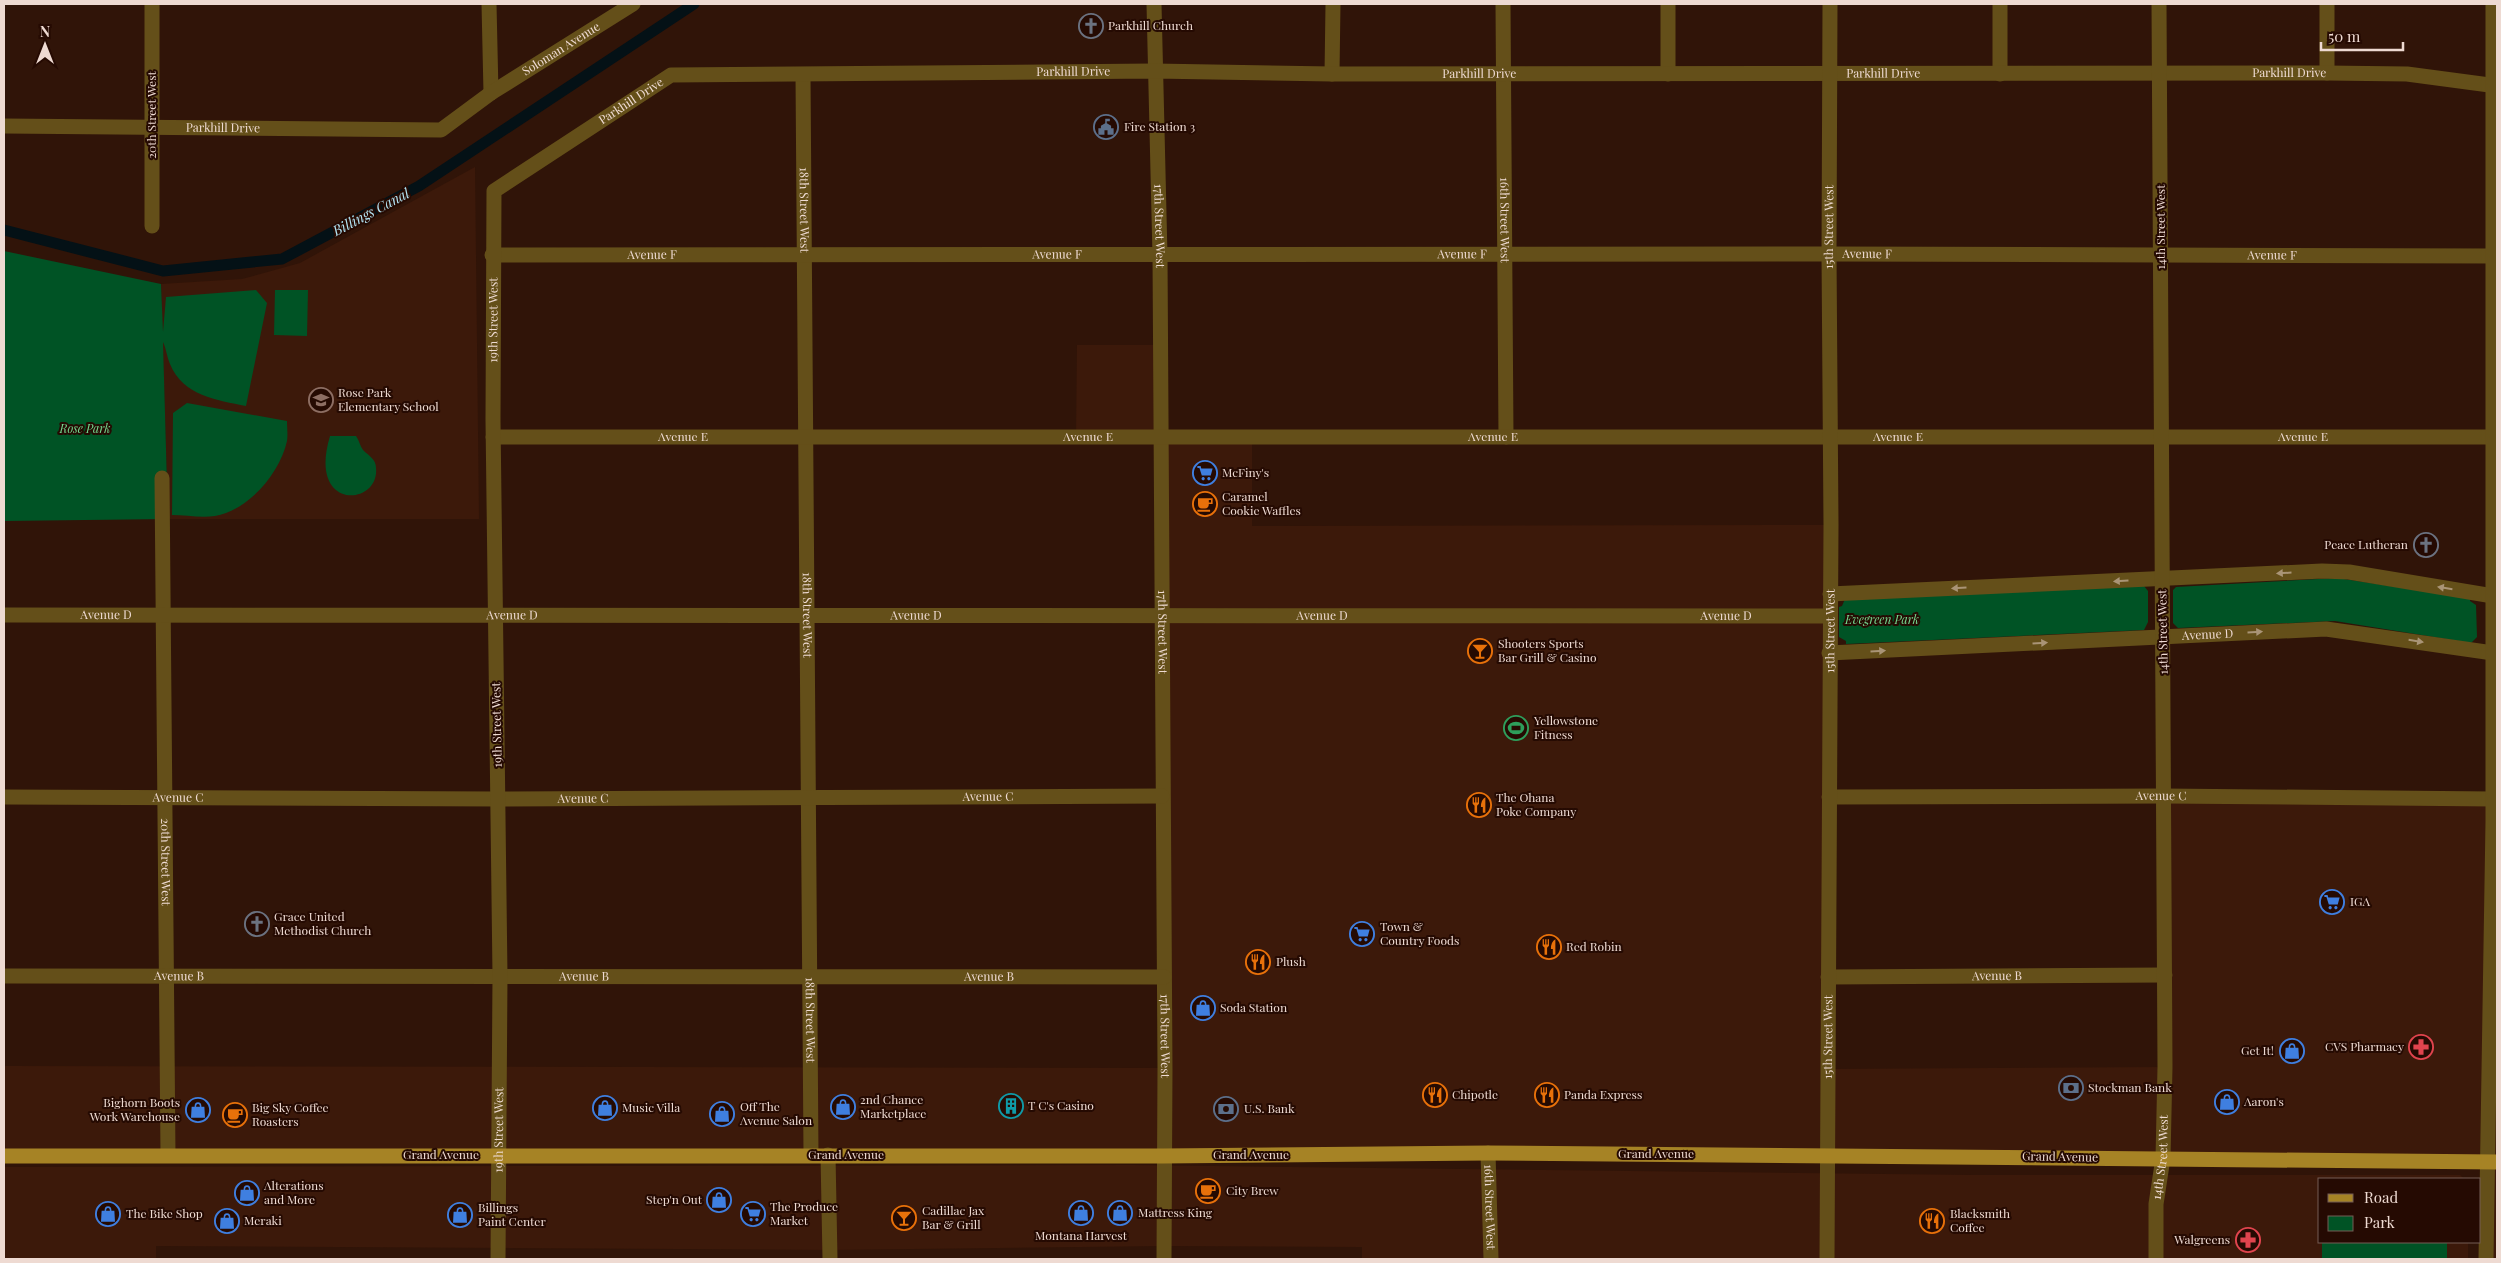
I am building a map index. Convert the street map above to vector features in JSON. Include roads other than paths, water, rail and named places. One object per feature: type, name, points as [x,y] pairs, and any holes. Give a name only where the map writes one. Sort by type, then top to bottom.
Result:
[{"type":"main road","name":"Grand Avenue","points":[[4,1156],[1163,1156],[1488,1153],[2493,1162]]},
{"type":"street","name":"20th Street West","points":[[152,4],[152,226]]},
{"type":"street","points":[[489,4],[491,93]]},
{"type":"street","name":"Soloman Avenue","points":[[491,93],[633,4]]},
{"type":"street","name":"17th Street West","points":[[1154,4],[1154,71],[1160,256],[1164,1259]]},
{"type":"street","points":[[1332,4],[1332,74]]},
{"type":"street","name":"16th Street West","points":[[1503,4],[1506,437]]},
{"type":"street","points":[[1668,4],[1668,74]]},
{"type":"street","name":"15th Street West","points":[[1827,1259],[1831,435],[1829,254],[1830,4]]},
{"type":"street","points":[[2000,4],[2000,74]]},
{"type":"street","name":"14th Street West","points":[[2156,1259],[2156,1204],[2163,1158],[2165,976],[2159,4]]},
{"type":"street","points":[[2327,4],[2327,73]]},
{"type":"street","points":[[2486,1259],[2493,1162],[2495,821],[2493,799],[2495,271],[2493,256],[2495,85],[2493,4]]},
{"type":"street","name":"Parkhill Drive","points":[[494,191],[670,75],[1154,71],[1332,74],[2327,73],[2407,74],[2495,85]]},
{"type":"street","name":"18th Street West","points":[[802,75],[811,1155]]},
{"type":"street","name":"Parkhill Drive","points":[[4,126],[441,130],[491,93]]},
{"type":"street","name":"19th Street West","points":[[494,191],[492,255],[493,437],[500,976],[498,1259]]},
{"type":"street","name":"Avenue F","points":[[492,255],[1505,256],[1829,254],[2493,256]]},
{"type":"street","name":"Avenue E","points":[[493,437],[2493,436]]},
{"type":"street","name":"20th Street West","points":[[162,478],[168,1155]]},
{"type":"street","points":[[1830,594],[2349,572],[2493,596]]},
{"type":"street","name":"Avenue D","points":[[4,615],[1829,616]]},
{"type":"street","name":"Avenue D","points":[[1829,653],[2326,629],[2494,645]]},
{"type":"street","name":"Avenue C","points":[[4,796],[498,798],[1162,796]]},
{"type":"street","name":"Avenue C","points":[[1829,797],[2165,796],[2493,799]]},
{"type":"street","name":"Avenue B","points":[[4,976],[1164,977]]},
{"type":"street","name":"Avenue B","points":[[1828,977],[2165,976]]},
{"type":"street","name":"16th Street West","points":[[1488,1153],[1491,1259]]},
{"type":"street","points":[[828,1155],[830,1259]]},
{"type":"waterway","name":"Billings Canal","points":[[4,230],[163,271],[282,259],[419,186],[694,4]]},
{"type":"place","name":"Parkhill Church","points":[[1091,26]]},
{"type":"place","name":"Fire Station 3","points":[[1106,127]]},
{"type":"place","name":"Rose Park Elementary School","points":[[321,400]]},
{"type":"place","name":"McFiny's","points":[[1205,473]]},
{"type":"place","name":"Caramel Cookie Waffles","points":[[1205,504]]},
{"type":"place","name":"Peace Lutheran","points":[[2426,545]]},
{"type":"place","name":"Shooters Sports Bar Grill & Casino","points":[[1480,651]]},
{"type":"place","name":"Yellowstone Fitness","points":[[1516,728]]},
{"type":"place","name":"The Ohana Poke Company","points":[[1479,805]]},
{"type":"place","name":"IGA","points":[[2332,902]]},
{"type":"place","name":"Grace United Methodist Church","points":[[257,924]]},
{"type":"place","name":"Town & Country Foods","points":[[1362,934]]},
{"type":"place","name":"Red Robin","points":[[1549,947]]},
{"type":"place","name":"Plush","points":[[1258,962]]},
{"type":"place","name":"Soda Station","points":[[1203,1008]]},
{"type":"place","name":"CVS Pharmacy","points":[[2421,1047]]},
{"type":"place","name":"Get It!","points":[[2292,1051]]},
{"type":"place","name":"Stockman Bank","points":[[2071,1088]]},
{"type":"place","name":"Chipotle","points":[[1435,1095]]},
{"type":"place","name":"Panda Express","points":[[1547,1095]]},
{"type":"place","name":"Aaron's","points":[[2227,1102]]},
{"type":"place","name":"T C's Casino","points":[[1011,1106]]},
{"type":"place","name":"2nd Chance Marketplace","points":[[843,1107]]},
{"type":"place","name":"Music Villa","points":[[605,1108]]},
{"type":"place","name":"U.S. Bank","points":[[1226,1109]]},
{"type":"place","name":"Bighorn Boots Work Warehouse","points":[[198,1110]]},
{"type":"place","name":"Off The Avenue Salon","points":[[722,1114]]},
{"type":"place","name":"Big Sky Coffee Roasters","points":[[235,1115]]},
{"type":"place","name":"City Brew","points":[[1208,1191]]},
{"type":"place","name":"Alterations and More","points":[[247,1193]]},
{"type":"place","name":"Step'n Out","points":[[719,1200]]},
{"type":"place","name":"Montana Harvest","points":[[1081,1213]]},
{"type":"place","name":"Mattress King","points":[[1120,1213]]},
{"type":"place","name":"The Bike Shop","points":[[108,1214]]},
{"type":"place","name":"The Produce Market","points":[[753,1214]]},
{"type":"place","name":"Billings Paint Center","points":[[460,1215]]},
{"type":"place","name":"Cadillac Jax Bar & Grill","points":[[904,1218]]},
{"type":"place","name":"Meraki","points":[[227,1221]]},
{"type":"place","name":"Blacksmith Coffee","points":[[1932,1221]]},
{"type":"place","name":"Walgreens","points":[[2248,1240]]},
{"type":"park label","name":"Rose Park","points":[[85,429]]},
{"type":"park label","name":"Evegreen Park","points":[[1882,620]]}]
